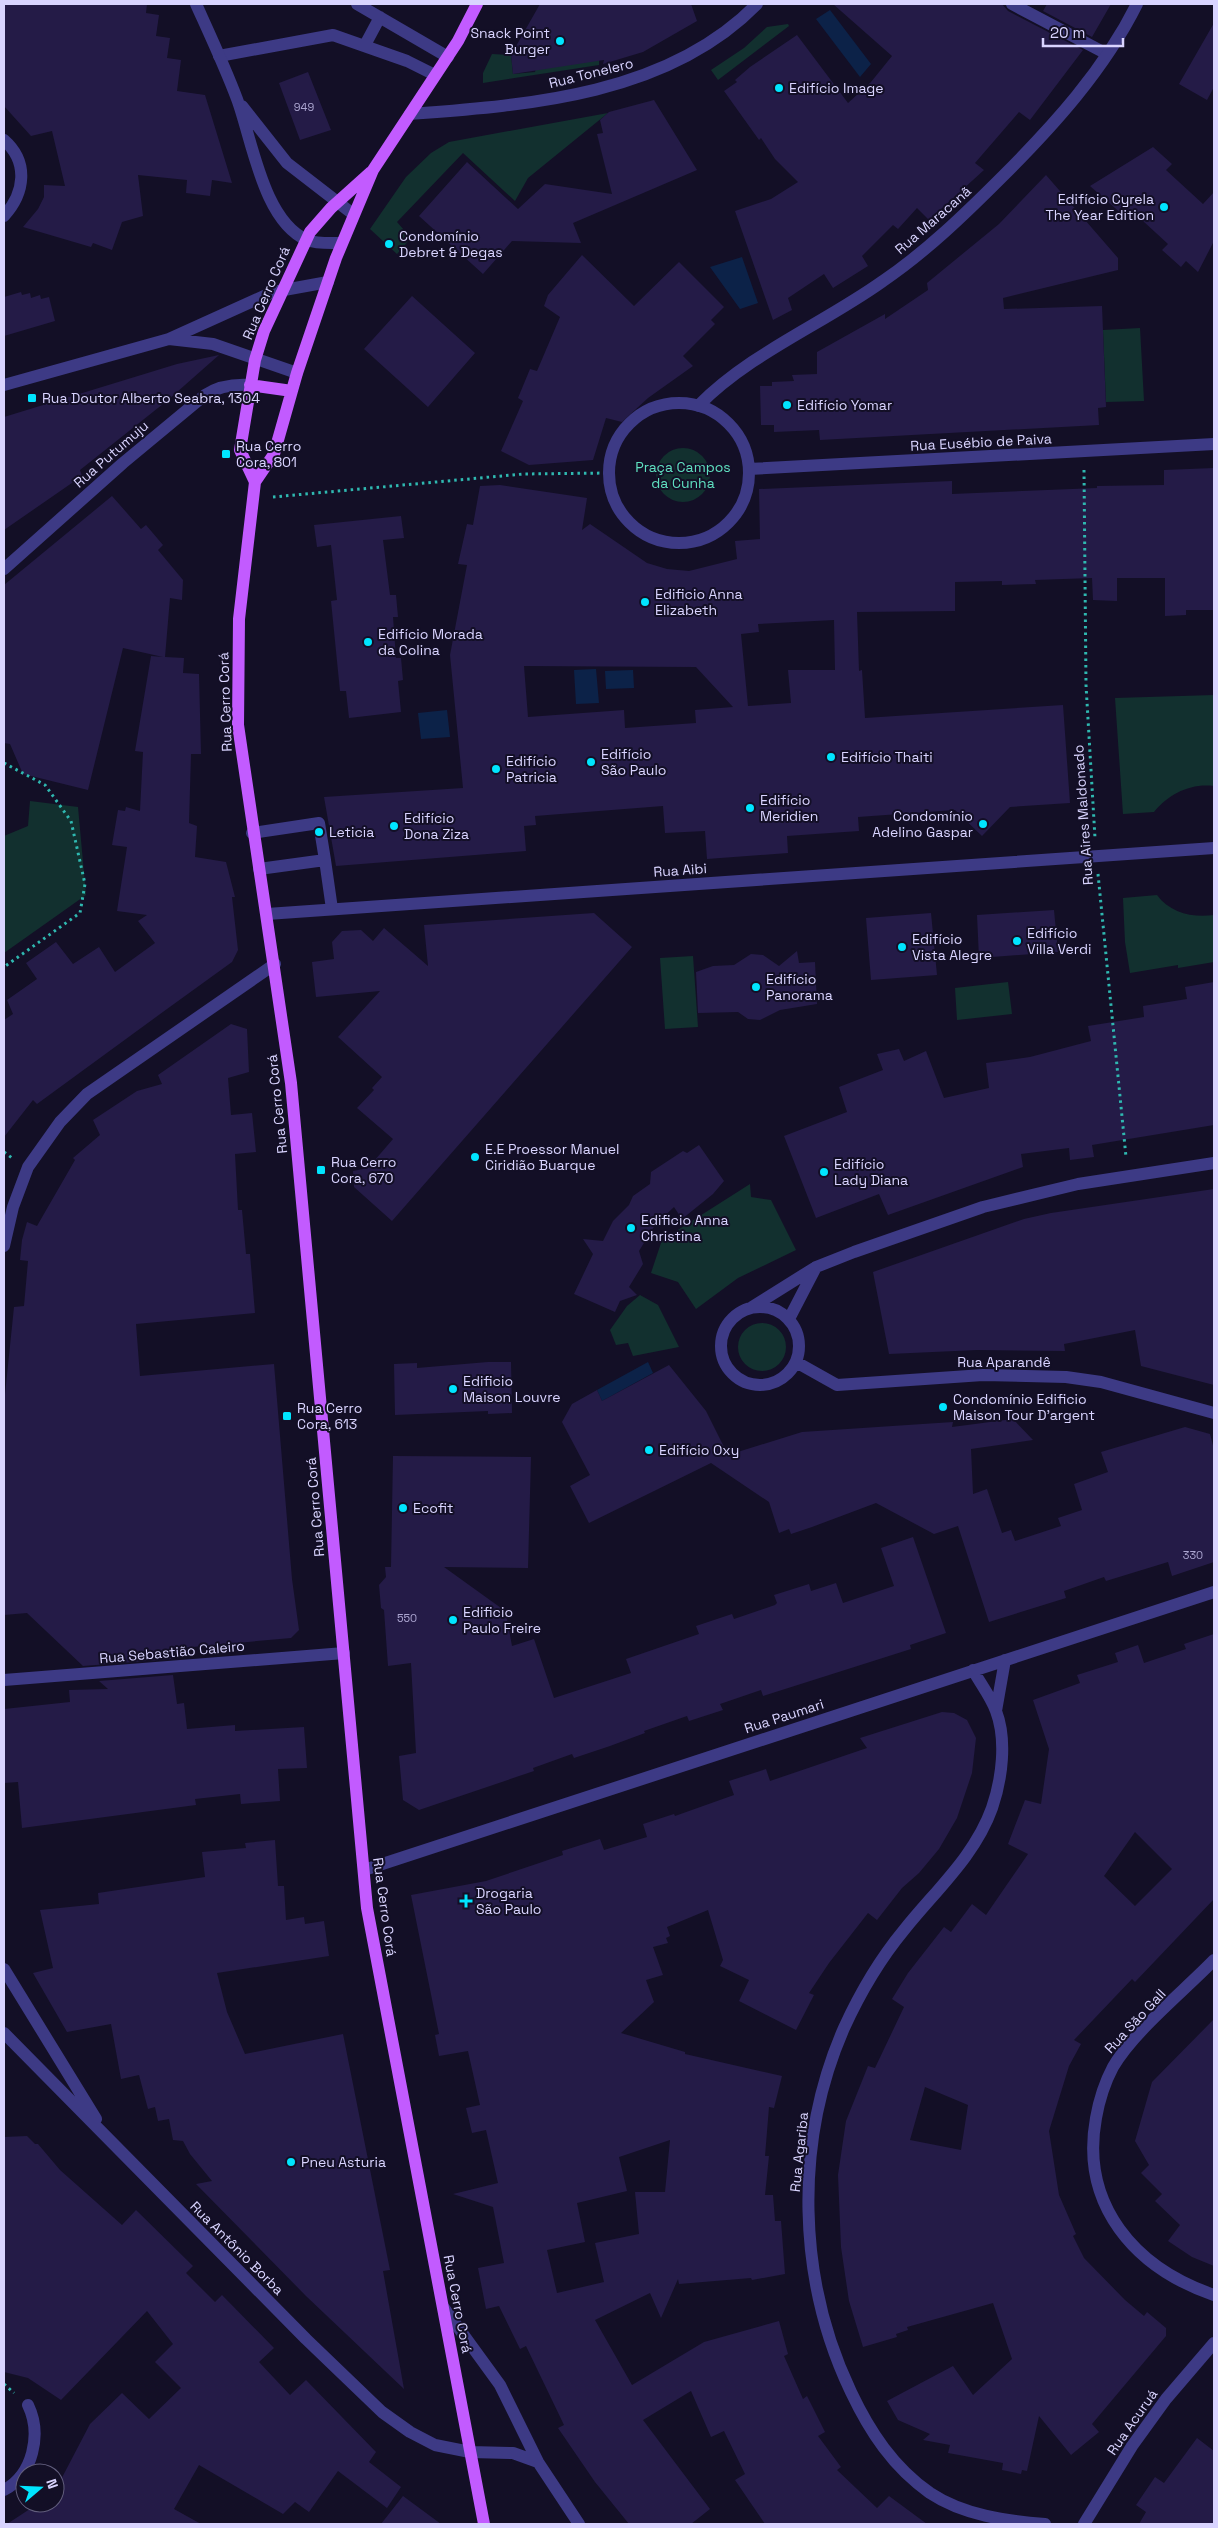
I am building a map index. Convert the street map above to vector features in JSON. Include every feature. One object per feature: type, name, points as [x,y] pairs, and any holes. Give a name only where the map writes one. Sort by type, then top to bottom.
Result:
[{"type":"main road","name":"Rua Cerro Corá","points":[[477,4],[448,57],[373,170],[341,243],[296,374],[274,454],[255,482],[243,575],[237,672],[238,725],[252,833],[275,964],[291,1083],[367,1908],[484,2524]]},
{"type":"main road","name":"Rua Cerro Corá","points":[[255,482],[240,450],[254,360],[264,331],[310,232],[337,203],[373,170]]},
{"type":"main road","points":[[250,385],[292,391]]},
{"type":"street","points":[[196,4],[238,100],[254,160],[264,186],[284,220],[306,240],[341,243]]},
{"type":"street","points":[[357,4],[448,57]]},
{"type":"street","name":"Rua Tonelero","points":[[410,114],[504,106],[599,89],[673,64],[727,31],[758,4]]},
{"type":"street","points":[[1012,4],[1107,54]]},
{"type":"street","name":"Rua Maracanã","points":[[698,406],[732,376],[883,282],[930,246],[1047,131],[1107,54],[1137,4]]},
{"type":"street","points":[[365,45],[380,17]]},
{"type":"street","points":[[219,56],[333,35],[407,61],[436,75]]},
{"type":"street","points":[[238,100],[287,163],[353,214]]},
{"type":"street","points":[[4,140],[12,147],[20,162],[22,175],[14,203],[4,216]]},
{"type":"street","points":[[4,385],[170,339],[251,301],[283,289],[328,282]]},
{"type":"street","points":[[170,339],[212,344],[296,374]]},
{"type":"street","name":"Rua Putumuju","points":[[4,569],[199,400],[214,389],[228,385],[250,385]]},
{"type":"street","points":[[670,404],[698,406],[717,415],[734,429],[744,448],[749,469],[746,491],[737,512],[727,523],[703,539],[681,543],[659,540],[639,531],[623,515],[612,495],[609,473],[612,451],[622,432],[637,417],[656,407],[670,404]]},
{"type":"street","name":"Rua Eusébio de Paiva","points":[[749,469],[1214,444]]},
{"type":"street","points":[[252,833],[319,823],[332,909]]},
{"type":"street","name":"Rua Aibi","points":[[267,914],[1214,848]]},
{"type":"street","points":[[259,869],[325,860]]},
{"type":"street","points":[[4,1246],[13,1208],[28,1167],[60,1122],[87,1094],[275,964]]},
{"type":"street","points":[[752,1307],[765,1307],[778,1311],[789,1319],[796,1329],[799,1340],[796,1362],[789,1372],[779,1380],[768,1384],[744,1381],[734,1375],[724,1359],[721,1341],[731,1320],[740,1312],[752,1307],[816,1267],[863,1248],[983,1207],[1078,1184],[1214,1163]]},
{"type":"street","points":[[789,1319],[816,1267]]},
{"type":"street","name":"Rua Aparandê","points":[[796,1362],[837,1384],[983,1375],[1066,1377],[1101,1382],[1214,1413]]},
{"type":"street","name":"Rua Paumari","points":[[364,1870],[1214,1592]]},
{"type":"street","name":"Rua Sebastião Caleiro","points":[[4,1680],[344,1653]]},
{"type":"street","name":"Rua Agariba","points":[[996,1710],[1005,1660]]},
{"type":"street","name":"Rua Agariba","points":[[973,1670],[996,1710],[1001,1735],[1001,1773],[992,1809],[974,1845],[955,1871],[902,1932],[872,1974],[834,2052],[815,2121],[808,2220],[811,2256],[822,2312],[837,2362],[860,2410],[882,2446],[902,2471],[933,2495],[977,2514],[1018,2522],[1045,2524]]},
{"type":"street","name":"Rua São Gall","points":[[1214,1960],[1144,2029],[1112,2068],[1099,2104],[1094,2131],[1093,2158],[1097,2185],[1103,2201],[1113,2221],[1125,2238],[1160,2269],[1188,2286],[1214,2296]]},
{"type":"street","points":[[4,1969],[53,2052],[109,2140]]},
{"type":"street","name":"Rua Antônio Borba","points":[[4,2033],[306,2339],[382,2412],[410,2432],[435,2445],[470,2452],[513,2453],[538,2462]]},
{"type":"street","points":[[444,2308],[500,2385],[538,2462],[579,2524]]},
{"type":"street","name":"Rua Acuruá","points":[[1084,2524],[1132,2446],[1166,2399],[1214,2343]]},
{"type":"street","points":[[4,2490],[22,2475],[30,2462],[34,2428],[28,2405]]},
{"type":"path","name":"Rua Aires Maldonado","points":[[1084,452],[1086,685],[1096,857],[1128,1176]]},
{"type":"path","points":[[252,498],[523,474],[609,473]]},
{"type":"path","points":[[4,763],[45,785],[71,821],[85,884],[80,913],[4,967]]},
{"type":"green space","points":[[788,24],[789,26],[718,80],[711,70],[744,48],[767,27]]},
{"type":"green space","points":[[492,54],[511,55],[513,74],[535,72],[536,68],[599,60],[599,65],[483,83],[483,73]]},
{"type":"green space","points":[[608,113],[528,178],[515,201],[463,153],[397,222],[411,238],[397,254],[370,229],[406,177],[431,153],[449,142]]},
{"type":"green space","points":[[1140,328],[1144,401],[1106,402],[1103,330]]},
{"type":"green space","name":"Praça Campos da Cunha","points":[[683,448],[693,450],[702,456],[708,465],[710,475],[708,485],[702,494],[693,500],[683,502],[673,500],[664,494],[658,485],[656,475],[658,465],[664,456],[673,450]]},
{"type":"green space","points":[[1214,695],[1214,786],[1197,786],[1181,791],[1166,800],[1154,812],[1123,814],[1115,698]]},
{"type":"green space","points":[[30,801],[78,807],[86,895],[4,953],[4,836],[28,826]]},
{"type":"green space","points":[[1157,895],[1168,906],[1182,913],[1198,916],[1214,915],[1214,962],[1178,968],[1178,965],[1130,973],[1125,942],[1123,898]]},
{"type":"green space","points":[[693,956],[698,1027],[665,1029],[660,958]]},
{"type":"green space","points":[[1008,982],[1012,1014],[957,1020],[955,988]]},
{"type":"green space","points":[[750,1184],[751,1197],[771,1200],[796,1250],[738,1278],[696,1309],[678,1282],[651,1273],[662,1240]]},
{"type":"green space","points":[[640,1295],[658,1305],[679,1347],[633,1356],[628,1343],[616,1345],[610,1330],[627,1306]]},
{"type":"green space","points":[[757,1323],[767,1323],[776,1327],[782,1333],[785,1338],[785,1356],[776,1367],[767,1371],[757,1371],[748,1367],[742,1361],[738,1352],[738,1342],[742,1333],[748,1327]]},
{"type":"water","points":[[830,10],[871,64],[860,77],[816,19]]},
{"type":"water","points":[[742,257],[758,303],[740,309],[710,267]]},
{"type":"water","points":[[596,669],[599,703],[576,704],[574,670]]},
{"type":"water","points":[[633,670],[634,688],[606,689],[605,671]]},
{"type":"water","points":[[447,710],[450,737],[421,739],[418,713]]},
{"type":"water","points":[[648,1362],[653,1373],[602,1401],[597,1390]]},
{"type":"building","points":[[4,4],[147,4],[146,13],[159,15],[156,36],[170,38],[167,58],[181,60],[177,91],[205,95],[232,183],[212,180],[210,196],[186,193],[187,180],[138,175],[143,216],[122,222],[112,250],[93,243],[91,247],[23,227],[38,209],[44,197],[44,185],[65,186],[52,131],[31,136],[4,106]]},
{"type":"building","points":[[540,4],[691,4],[697,21],[643,52],[603,64],[604,60],[513,74],[511,55]]},
{"type":"building","points":[[833,4],[1002,4],[1008,11],[1083,50],[1030,120],[1019,112],[975,163],[984,170],[929,220],[917,208],[898,229],[893,225],[862,256],[868,266],[833,288],[824,274],[788,298],[792,310],[773,320],[735,211],[771,199],[798,182],[775,159],[761,138],[759,140],[724,91],[737,82],[735,80],[750,67],[797,35],[848,103],[871,82],[892,56]]},
{"type":"building","points":[[1047,4],[1111,4],[1092,37],[1043,11]]},
{"type":"building","points":[[1214,23],[1214,87],[1207,100],[1179,84]]},
{"type":"building","points":[[308,72],[331,130],[300,140],[279,83]]},
{"type":"building","points":[[654,100],[697,170],[573,223],[581,243],[512,241],[483,274],[419,216],[467,162],[518,209],[545,184],[612,194],[597,134],[603,133],[600,120],[609,112]]},
{"type":"building","name":"Edifício Cyrela The Year Edition","points":[[1153,147],[1172,164],[1166,170],[1203,204],[1214,192],[1214,241],[1198,272],[1186,261],[1181,267],[1162,250],[1168,244],[1131,210],[1124,216],[1090,186]]},
{"type":"building","points":[[1046,175],[1118,258],[1118,270],[1003,298],[1004,309],[1102,306],[1106,407],[1098,408],[1099,425],[820,440],[819,430],[774,432],[774,425],[761,425],[760,386],[772,386],[772,382],[794,381],[792,375],[817,374],[817,352],[885,314],[885,319],[928,290],[927,283],[999,224]]},
{"type":"building","points":[[582,255],[634,306],[679,262],[724,307],[711,320],[715,324],[683,356],[693,366],[648,398],[622,422],[606,418],[593,460],[529,465],[501,451],[523,401],[518,398],[530,369],[537,371],[560,317],[544,306],[548,295]]},
{"type":"building","points":[[21,292],[22,295],[30,293],[31,298],[40,295],[41,299],[49,297],[55,321],[4,336],[4,297]]},
{"type":"building","points":[[412,296],[475,353],[428,407],[364,349]]},
{"type":"building","points":[[219,355],[168,400],[80,470],[82,476],[4,530],[4,417],[177,364]]},
{"type":"building","points":[[1214,468],[1214,610],[1186,610],[1186,615],[1165,616],[1165,578],[1117,578],[1117,601],[1093,600],[1092,578],[1035,580],[1036,584],[1002,585],[1002,581],[955,582],[955,611],[857,612],[859,671],[862,670],[865,718],[1063,705],[1070,803],[1010,807],[982,836],[955,810],[858,817],[859,831],[787,836],[788,853],[707,859],[705,831],[665,833],[663,806],[535,816],[536,825],[524,826],[526,851],[336,866],[324,797],[463,788],[450,655],[467,565],[458,564],[467,524],[473,525],[480,486],[500,485],[587,498],[582,530],[590,524],[647,563],[667,569],[689,571],[737,559],[735,541],[760,539],[759,489],[952,481],[952,494],[1097,488],[1097,486],[1164,485],[1164,470]],"holes":[[[834,620],[835,670],[788,670],[791,703],[748,706],[741,634],[759,632],[758,624]],[[524,666],[696,667],[733,707],[695,710],[696,723],[625,728],[624,710],[528,717]]]},
{"type":"building","points":[[112,496],[141,529],[146,525],[163,545],[158,550],[183,580],[182,600],[170,598],[165,657],[184,658],[183,673],[199,674],[201,754],[191,754],[189,823],[197,826],[195,857],[226,862],[235,897],[232,897],[238,950],[232,962],[37,1104],[33,1100],[4,1137],[4,1020],[13,1014],[7,1000],[37,979],[26,963],[56,942],[73,964],[99,947],[115,972],[155,943],[138,921],[147,915],[117,911],[127,847],[112,845],[118,810],[125,811],[126,807],[140,811],[143,752],[135,751],[151,656],[163,657],[123,648],[88,790],[23,774],[10,744],[4,743],[4,585]]},
{"type":"building","name":"Edifício Morada da Colina","points":[[401,516],[404,538],[383,540],[390,595],[396,595],[398,617],[393,617],[396,658],[401,658],[403,680],[398,681],[401,712],[349,718],[346,691],[340,691],[331,601],[337,600],[331,545],[317,547],[314,525]]},
{"type":"building","name":"Edifício Villa Verdi","points":[[1054,910],[1058,952],[979,958],[977,915]]},
{"type":"building","points":[[594,913],[632,947],[392,1221],[354,1187],[353,1171],[368,1168],[393,1139],[357,1108],[374,1090],[372,1088],[382,1077],[338,1037],[380,991],[316,997],[312,962],[334,959],[332,942],[342,931],[361,930],[373,941],[384,928],[428,966],[424,925]]},
{"type":"building","name":"Edifício Vista Alegre","points":[[931,913],[937,975],[871,980],[866,918]]},
{"type":"building","name":"Edifício Panorama","points":[[797,951],[799,963],[815,962],[817,1004],[780,1010],[760,1020],[748,1019],[738,1012],[698,1013],[696,972],[713,966],[734,965],[751,954],[763,955],[779,966]]},
{"type":"building","points":[[1214,982],[1214,1125],[1092,1145],[1094,1157],[1070,1160],[1069,1148],[1021,1154],[1023,1167],[888,1215],[879,1194],[816,1218],[784,1136],[847,1112],[839,1087],[883,1070],[877,1054],[899,1049],[904,1061],[926,1051],[944,1098],[989,1088],[986,1063],[1030,1057],[1091,1041],[1088,1026],[1144,1017],[1143,1006],[1187,999],[1185,987]]},
{"type":"building","points":[[231,1024],[247,1029],[249,1072],[228,1078],[231,1115],[252,1113],[256,1152],[235,1154],[238,1210],[242,1210],[246,1254],[250,1254],[255,1313],[136,1324],[140,1376],[274,1364],[292,1579],[299,1630],[291,1638],[170,1649],[171,1659],[83,1666],[27,1613],[4,1615],[4,1404],[14,1307],[24,1306],[28,1261],[20,1260],[22,1240],[27,1222],[37,1226],[75,1160],[73,1158],[100,1135],[93,1120],[137,1091],[162,1084],[158,1075]]},
{"type":"building","name":"Edificio Anna Christina","points":[[699,1145],[724,1181],[713,1194],[682,1219],[674,1207],[655,1225],[639,1251],[643,1264],[629,1287],[637,1295],[620,1301],[615,1312],[574,1294],[593,1254],[583,1239],[603,1241],[613,1221],[629,1205],[633,1196],[650,1184],[651,1172],[683,1151],[687,1153]]},
{"type":"building","points":[[1214,1189],[1214,1385],[1141,1366],[1135,1330],[1064,1344],[1065,1351],[977,1350],[889,1354],[873,1272],[1024,1219],[1051,1213]]},
{"type":"building","name":"Edificio Maison Louvre","points":[[511,1362],[512,1413],[488,1414],[488,1411],[395,1415],[394,1364],[417,1363],[417,1368]]},
{"type":"building","points":[[669,1365],[706,1411],[728,1455],[802,1432],[953,1422],[952,1427],[1013,1419],[1033,1440],[971,1449],[973,1494],[987,1489],[1002,1533],[1011,1530],[1015,1541],[1061,1526],[1058,1518],[1082,1510],[1074,1484],[1108,1472],[1101,1452],[1185,1427],[1210,1434],[1214,1449],[1214,1562],[1172,1576],[1168,1562],[1106,1581],[1104,1577],[1064,1591],[1066,1598],[989,1622],[958,1526],[934,1534],[876,1503],[791,1534],[789,1529],[779,1533],[769,1502],[711,1463],[589,1523],[570,1486],[590,1475],[562,1422],[572,1404],[597,1390],[602,1401]]},
{"type":"building","points":[[393,1456],[531,1457],[528,1568],[444,1567],[501,1608],[507,1619],[512,1646],[534,1639],[554,1698],[631,1673],[626,1659],[699,1634],[696,1626],[732,1614],[734,1619],[775,1605],[777,1603],[774,1595],[809,1584],[811,1591],[836,1583],[843,1603],[894,1586],[881,1548],[913,1537],[946,1633],[910,1645],[911,1649],[763,1696],[761,1690],[720,1704],[723,1710],[689,1721],[687,1716],[644,1731],[645,1733],[610,1746],[574,1758],[572,1754],[533,1768],[534,1771],[419,1810],[403,1800],[399,1756],[416,1753],[411,1663],[388,1666],[384,1610],[381,1608],[379,1585],[386,1577],[385,1567],[391,1567]]},
{"type":"building","points":[[1214,1634],[1214,1899],[1135,1982],[1132,1979],[1074,2040],[1081,2044],[1069,2066],[1049,2131],[1059,2195],[1076,2234],[1073,2236],[1084,2258],[1125,2300],[1144,2316],[1147,2312],[1166,2328],[1166,2336],[1092,2424],[1099,2432],[1071,2455],[1039,2416],[1027,2471],[1022,2470],[1021,2474],[1002,2470],[1003,2463],[948,2453],[950,2445],[923,2440],[930,2434],[898,2420],[887,2401],[953,2366],[973,2395],[1012,2359],[993,2303],[907,2327],[908,2330],[896,2334],[897,2337],[863,2347],[849,2301],[841,2247],[838,2175],[846,2121],[868,2066],[875,2068],[904,2007],[892,1999],[908,1973],[944,1927],[951,1932],[972,1904],[986,1915],[1028,1854],[1008,1844],[1025,1800],[1041,1804],[1049,1749],[1033,1700],[1080,1683],[1077,1675],[1118,1662],[1115,1653],[1138,1645],[1144,1663],[1186,1649],[1184,1644]],"holes":[[[1135,1832],[1172,1869],[1135,1906],[1104,1876]],[[925,2087],[968,2105],[961,2150],[910,2140]]]},
{"type":"building","points":[[173,1675],[177,1704],[184,1703],[187,1729],[235,1725],[235,1731],[304,1727],[307,1768],[278,1769],[280,1801],[241,1804],[240,1794],[195,1799],[196,1805],[22,1828],[18,1782],[4,1783],[4,1709],[70,1702],[69,1690],[108,1689],[99,1681]]},
{"type":"building","points":[[942,1712],[954,1713],[967,1720],[976,1738],[972,1773],[957,1818],[939,1849],[919,1873],[902,1888],[877,1920],[868,1913],[829,1963],[809,1993],[814,1995],[796,2030],[739,2001],[749,1980],[720,1966],[723,1960],[708,1910],[667,1927],[670,1936],[666,1938],[668,1943],[653,1947],[663,1975],[646,1980],[654,2002],[621,2033],[685,2052],[685,2054],[782,2076],[774,2108],[769,2107],[765,2156],[769,2156],[765,2195],[773,2195],[775,2221],[781,2221],[785,2274],[752,2280],[751,2278],[679,2284],[678,2279],[661,2318],[650,2293],[595,2320],[632,2385],[704,2342],[779,2321],[788,2354],[784,2356],[803,2399],[807,2396],[825,2432],[818,2436],[841,2467],[837,2470],[877,2508],[889,2496],[927,2524],[765,2524],[735,2480],[745,2474],[724,2431],[711,2437],[691,2391],[643,2420],[710,2509],[691,2524],[629,2524],[595,2482],[558,2428],[564,2425],[526,2346],[520,2349],[499,2306],[486,2309],[478,2268],[504,2263],[493,2207],[453,2194],[498,2183],[486,2130],[472,2133],[466,2108],[480,2105],[468,2051],[439,2056],[435,2035],[439,2034],[411,1895],[486,1881],[563,1855],[562,1851],[600,1839],[604,1850],[647,1837],[643,1824],[674,1814],[675,1816],[734,1795],[729,1781],[766,1769],[770,1781],[867,1748],[860,1738]],"holes":[[[670,2140],[665,2192],[635,2192],[639,2234],[595,2243],[604,2282],[557,2293],[547,2250],[585,2242],[577,2203],[627,2191],[619,2157]]]},
{"type":"building","points":[[275,1840],[278,1886],[284,1886],[286,1920],[304,1917],[305,1924],[324,1921],[329,1956],[217,1973],[227,2012],[245,2054],[343,2034],[390,2270],[383,2271],[404,2389],[306,2296],[196,2184],[212,2181],[190,2154],[183,2141],[173,2140],[169,2119],[158,2121],[155,2107],[148,2109],[139,2075],[121,2079],[111,2024],[67,2032],[33,1973],[53,1968],[40,1910],[99,1904],[98,1893],[205,1877],[202,1852],[246,1848],[245,1843]]},
{"type":"building","points":[[1214,2019],[1214,2266],[1192,2257],[1168,2241],[1180,2225],[1155,2201],[1162,2194],[1141,2173],[1149,2165],[1135,2141],[1152,2082]]},
{"type":"building","points":[[27,2136],[35,2144],[38,2144],[60,2170],[122,2225],[136,2210],[193,2266],[186,2273],[215,2302],[222,2295],[274,2348],[259,2362],[290,2395],[306,2380],[376,2452],[369,2462],[401,2487],[387,2508],[338,2471],[309,2512],[295,2502],[283,2514],[199,2465],[174,2509],[201,2524],[7,2524],[24,2513],[65,2513],[65,2472],[90,2424],[122,2393],[149,2419],[181,2388],[155,2362],[173,2344],[147,2311],[61,2400],[28,2378],[4,2372],[4,2137]]},
{"type":"building","points":[[1197,2438],[1214,2451],[1214,2524],[1139,2524],[1146,2512],[1136,2505],[1155,2477],[1164,2483]]},
{"type":"building","points":[[403,2496],[441,2524],[381,2524]]},
{"type":"place","name":"Snack Point Burger","points":[[560,41]]},
{"type":"place","name":"Edifício Image","points":[[779,88]]},
{"type":"place","name":"Edifício Cyrela The Year Edition","points":[[1164,207]]},
{"type":"place","name":"Condomínio Debret & Degas","points":[[389,244]]},
{"type":"place","name":"Rua Doutor Alberto Seabra, 1304","points":[[32,398]]},
{"type":"place","name":"Edifício Yomar","points":[[787,405]]},
{"type":"place","name":"Rua Cerro Cora, 801","points":[[226,454]]},
{"type":"place","name":"Edificio Anna Elizabeth","points":[[645,602]]},
{"type":"place","name":"Edifício Morada da Colina","points":[[368,642]]},
{"type":"place","name":"Edifício Thaiti","points":[[831,757]]},
{"type":"place","name":"Edifício São Paulo","points":[[591,762]]},
{"type":"place","name":"Edifício Patricia","points":[[496,769]]},
{"type":"place","name":"Edifício Meridien","points":[[750,808]]},
{"type":"place","name":"Condomínio Adelino Gaspar","points":[[983,824]]},
{"type":"place","name":"Edifício Dona Ziza","points":[[394,826]]},
{"type":"place","name":"Leticia","points":[[319,832]]},
{"type":"place","name":"Edifício Villa Verdi","points":[[1017,941]]},
{"type":"place","name":"Edifício Vista Alegre","points":[[902,947]]},
{"type":"place","name":"Edifício Panorama","points":[[756,987]]},
{"type":"place","name":"E.E Proessor Manuel Ciridião Buarque","points":[[475,1157]]},
{"type":"place","name":"Rua Cerro Cora, 670","points":[[321,1170]]},
{"type":"place","name":"Edifício Lady Diana","points":[[824,1172]]},
{"type":"place","name":"Edificio Anna Christina","points":[[631,1228]]},
{"type":"place","name":"Edificio Maison Louvre","points":[[453,1389]]},
{"type":"place","name":"Condomínio Edificio Maison Tour D'argent","points":[[943,1407]]},
{"type":"place","name":"Rua Cerro Cora, 613","points":[[287,1416]]},
{"type":"place","name":"Edifício Oxy","points":[[649,1450]]},
{"type":"place","name":"Ecofit","points":[[403,1508]]},
{"type":"place","name":"Edificio Paulo Freire","points":[[453,1620]]},
{"type":"place","name":"Drogaria São Paulo","points":[[466,1901]]},
{"type":"place","name":"Pneu Asturia","points":[[291,2162]]}]
